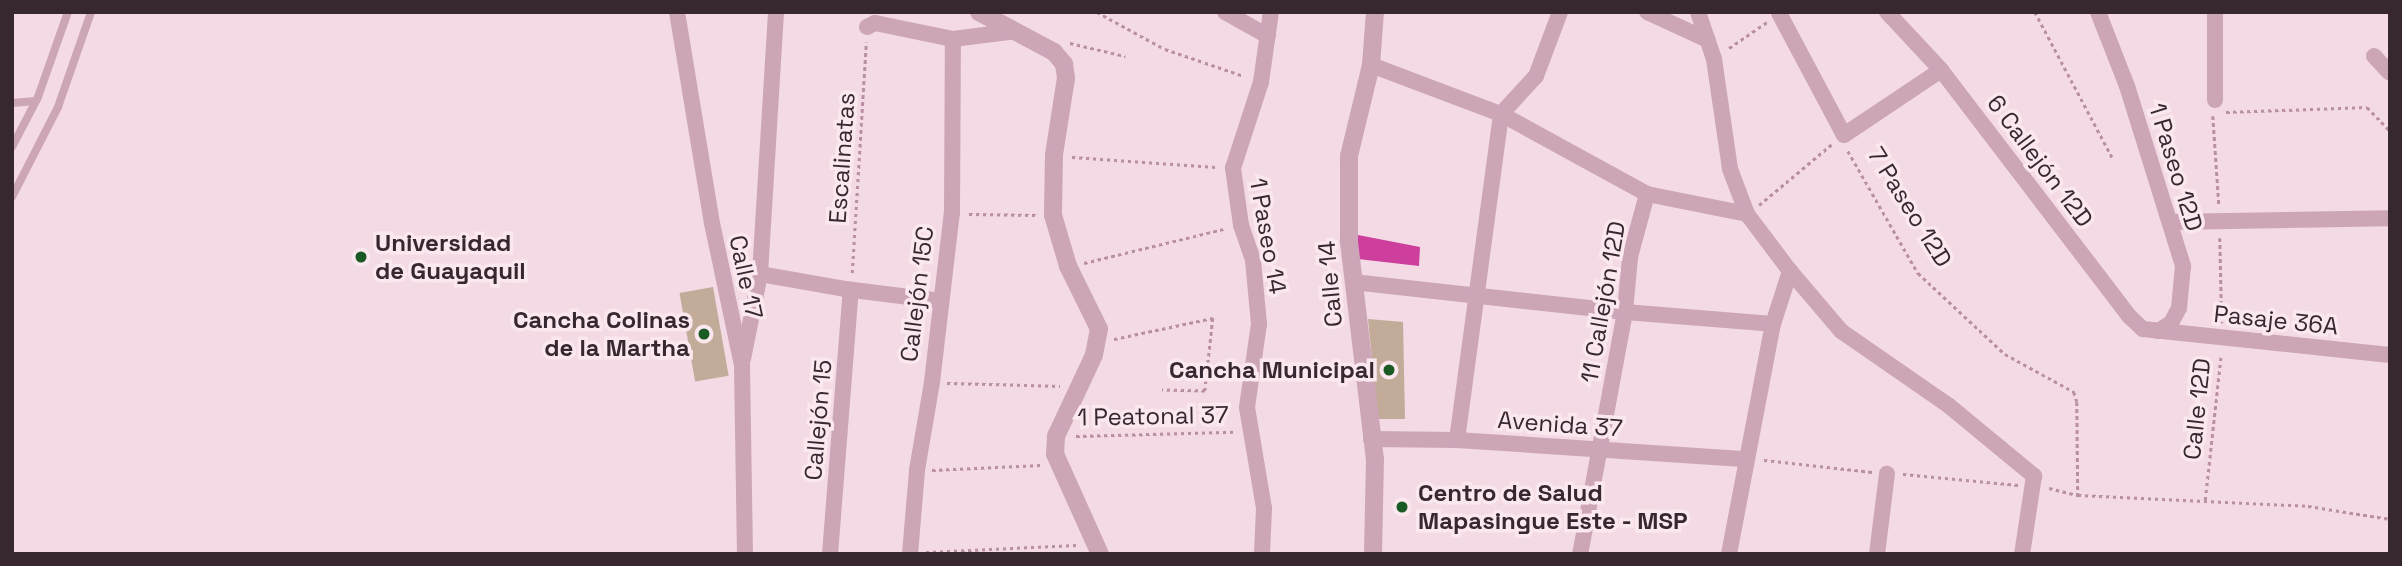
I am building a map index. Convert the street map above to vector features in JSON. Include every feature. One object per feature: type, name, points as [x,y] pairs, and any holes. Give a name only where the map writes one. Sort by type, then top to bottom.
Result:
[{"type":"street","name":"Calle 17","points":[[677,12],[712,223],[742,365],[746,554]]},
{"type":"street","points":[[742,365],[760,274],[776,12]]},
{"type":"street","points":[[979,12],[1055,52],[1064,64],[1066,78],[1054,155],[1053,215],[1068,266],[1099,329],[1097,342],[1056,436],[1055,454],[1097,549]]},
{"type":"street","points":[[1224,12],[1268,36]]},
{"type":"street","name":"1 Paseo 14","points":[[1262,554],[1264,508],[1247,407],[1259,324],[1253,260],[1241,225],[1233,169],[1261,82],[1271,12]]},
{"type":"street","name":"Calle 14","points":[[1373,554],[1375,460],[1353,282],[1349,156],[1371,65],[1375,12]]},
{"type":"street","points":[[1457,440],[1501,114],[1536,76],[1560,12]]},
{"type":"street","points":[[1647,12],[1708,40]]},
{"type":"street","points":[[1698,12],[1714,59],[1730,169],[1747,214],[1790,271],[1841,331],[2000,445],[2034,476],[2022,554]]},
{"type":"street","name":"6 Callejón 12D","points":[[1887,12],[1941,71],[2130,317],[2143,329],[2158,331]]},
{"type":"street","name":"1 Paseo 12D","points":[[2098,12],[2127,86],[2183,267],[2179,309],[2171,323],[2158,331]]},
{"type":"street","points":[[2214,106],[2215,12]]},
{"type":"street","name":"7 Paseo 12D","points":[[1779,13],[1844,135]]},
{"type":"street","points":[[867,27],[875,23],[953,39],[1016,31]]},
{"type":"street","name":"Callejón 15C","points":[[910,553],[917,470],[932,382],[952,213],[953,39]]},
{"type":"street","name":"11 Callejón 12D","points":[[1371,65],[1501,114],[1647,194],[1630,257],[1625,312],[1580,554]]},
{"type":"street","points":[[1844,135],[1941,71]]},
{"type":"street","points":[[1647,194],[1747,214]]},
{"type":"street","points":[[2171,222],[2390,218]]},
{"type":"street","points":[[1729,554],[1773,324],[1790,271]]},
{"type":"street","points":[[760,274],[851,290],[941,300]]},
{"type":"street","points":[[1353,282],[1625,312],[1773,324]]},
{"type":"street","name":"Callejón 15","points":[[830,554],[851,290]]},
{"type":"street","name":"Pasaje 36A","points":[[2158,331],[2390,355]]},
{"type":"street","name":"Avenida 37","points":[[1371,439],[1457,440],[1746,459]]},
{"type":"street","points":[[1877,554],[1887,474]]},
{"type":"lane","points":[[12,147],[36,101],[62,36],[68,12]]},
{"type":"lane","points":[[12,197],[58,107],[91,12]]},
{"type":"lane","points":[[12,103],[36,101]]},
{"type":"path","points":[[1097,12],[1165,49],[1261,82]]},
{"type":"path","points":[[2035,12],[2113,159]]},
{"type":"path","points":[[1714,59],[1779,13]]},
{"type":"path","name":"Escalinatas","points":[[851,290],[867,27]]},
{"type":"path","points":[[2214,106],[2367,107],[2390,131]]},
{"type":"path","name":"Calle 12D","points":[[2205,500],[2222,338],[2214,106]]},
{"type":"path","points":[[1747,214],[1844,135]]},
{"type":"path","name":"7 Paseo 12D","points":[[1844,135],[1848,152],[1919,273],[2005,354],[2074,392],[2077,402],[2078,495]]},
{"type":"path","points":[[1054,155],[1233,169]]},
{"type":"path","points":[[952,213],[1053,215]]},
{"type":"path","points":[[1068,266],[1241,225]]},
{"type":"path","points":[[1097,342],[1213,318],[1205,391],[1162,390]]},
{"type":"path","points":[[932,382],[1077,387]]},
{"type":"path","name":"1 Peatonal 37","points":[[1056,436],[1251,432]]},
{"type":"path","points":[[1746,459],[1820,464],[1974,484],[2032,486],[2078,495],[2308,506],[2390,519]]},
{"type":"path","points":[[917,470],[1058,465]]},
{"type":"path","points":[[910,553],[1097,549]]},
{"type":"shaded area","name":"Cancha Colinas de la Martha","points":[[713,287],[729,376],[695,382],[680,293]]},
{"type":"shaded area","name":"Cancha Municipal","points":[[1368,319],[1403,322],[1405,419],[1378,419]]},
{"type":"building","points":[[1358,235],[1420,247],[1419,266],[1358,259]]},
{"type":"place","name":"Universidad de Guayaquil","points":[[361,257]]},
{"type":"place","name":"Cancha Colinas de la Martha","points":[[704,334]]},
{"type":"place","name":"Cancha Municipal","points":[[1389,370]]},
{"type":"place","name":"Centro de Salud Mapasingue Este - MSP","points":[[1402,507]]}]
